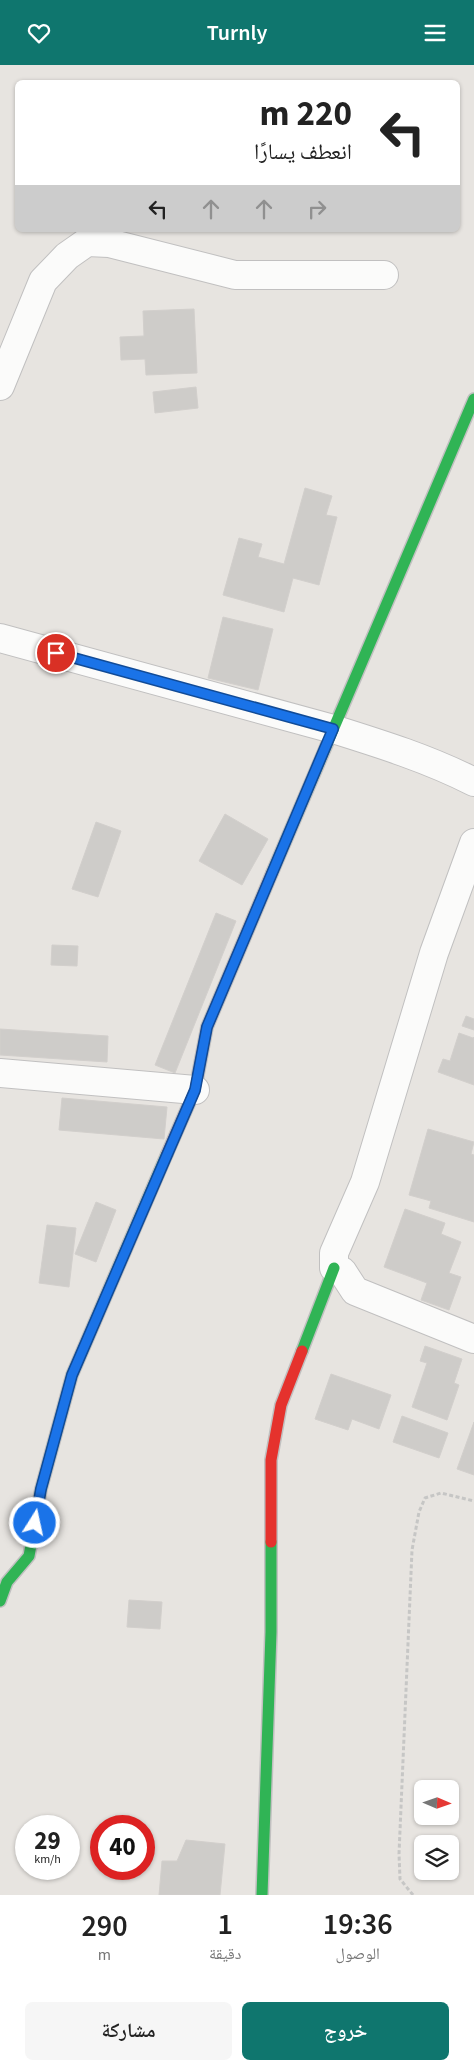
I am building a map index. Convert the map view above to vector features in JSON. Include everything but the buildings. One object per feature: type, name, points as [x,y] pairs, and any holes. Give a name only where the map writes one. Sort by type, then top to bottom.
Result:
[{"type":"street","points":[[0,386],[43,281],[67,256],[87,242],[109,243],[235,275],[384,275]]},
{"type":"street","points":[[0,1601],[8,1583],[28,1556],[41,1489],[72,1375],[195,1090],[207,1027],[392,588],[474,399]]},
{"type":"street","points":[[0,638],[333,729],[402,750],[474,782]]},
{"type":"street","points":[[262,1895],[271,1642],[271,1460],[281,1405],[334,1268],[334,1253],[365,1182],[434,953],[474,843]]},
{"type":"street","points":[[0,1073],[195,1090]]},
{"type":"street","points":[[334,1268],[342,1271],[355,1291],[474,1339]]},
{"type":"path","points":[[414,1895],[400,1879],[399,1854],[412,1550],[419,1512],[425,1498],[441,1493],[474,1501]]},
{"type":"traffic: fast","points":[[272,873],[474,399]]},
{"type":"traffic: fast","points":[[0,1601],[7,1582],[29,1556],[41,1489],[72,1375],[167,1154]]},
{"type":"traffic: fast","points":[[302,1351],[334,1268]]},
{"type":"traffic: fast","points":[[262,1895],[271,1632],[271,1542]]},
{"type":"traffic: jam","points":[[167,1154],[195,1090],[207,1027],[272,873]]},
{"type":"traffic: jam","points":[[271,1542],[271,1460],[281,1405],[302,1351]]},
{"type":"route","points":[[35,1523],[41,1489],[72,1375],[195,1090],[207,1027],[333,729],[56,653]]}]
